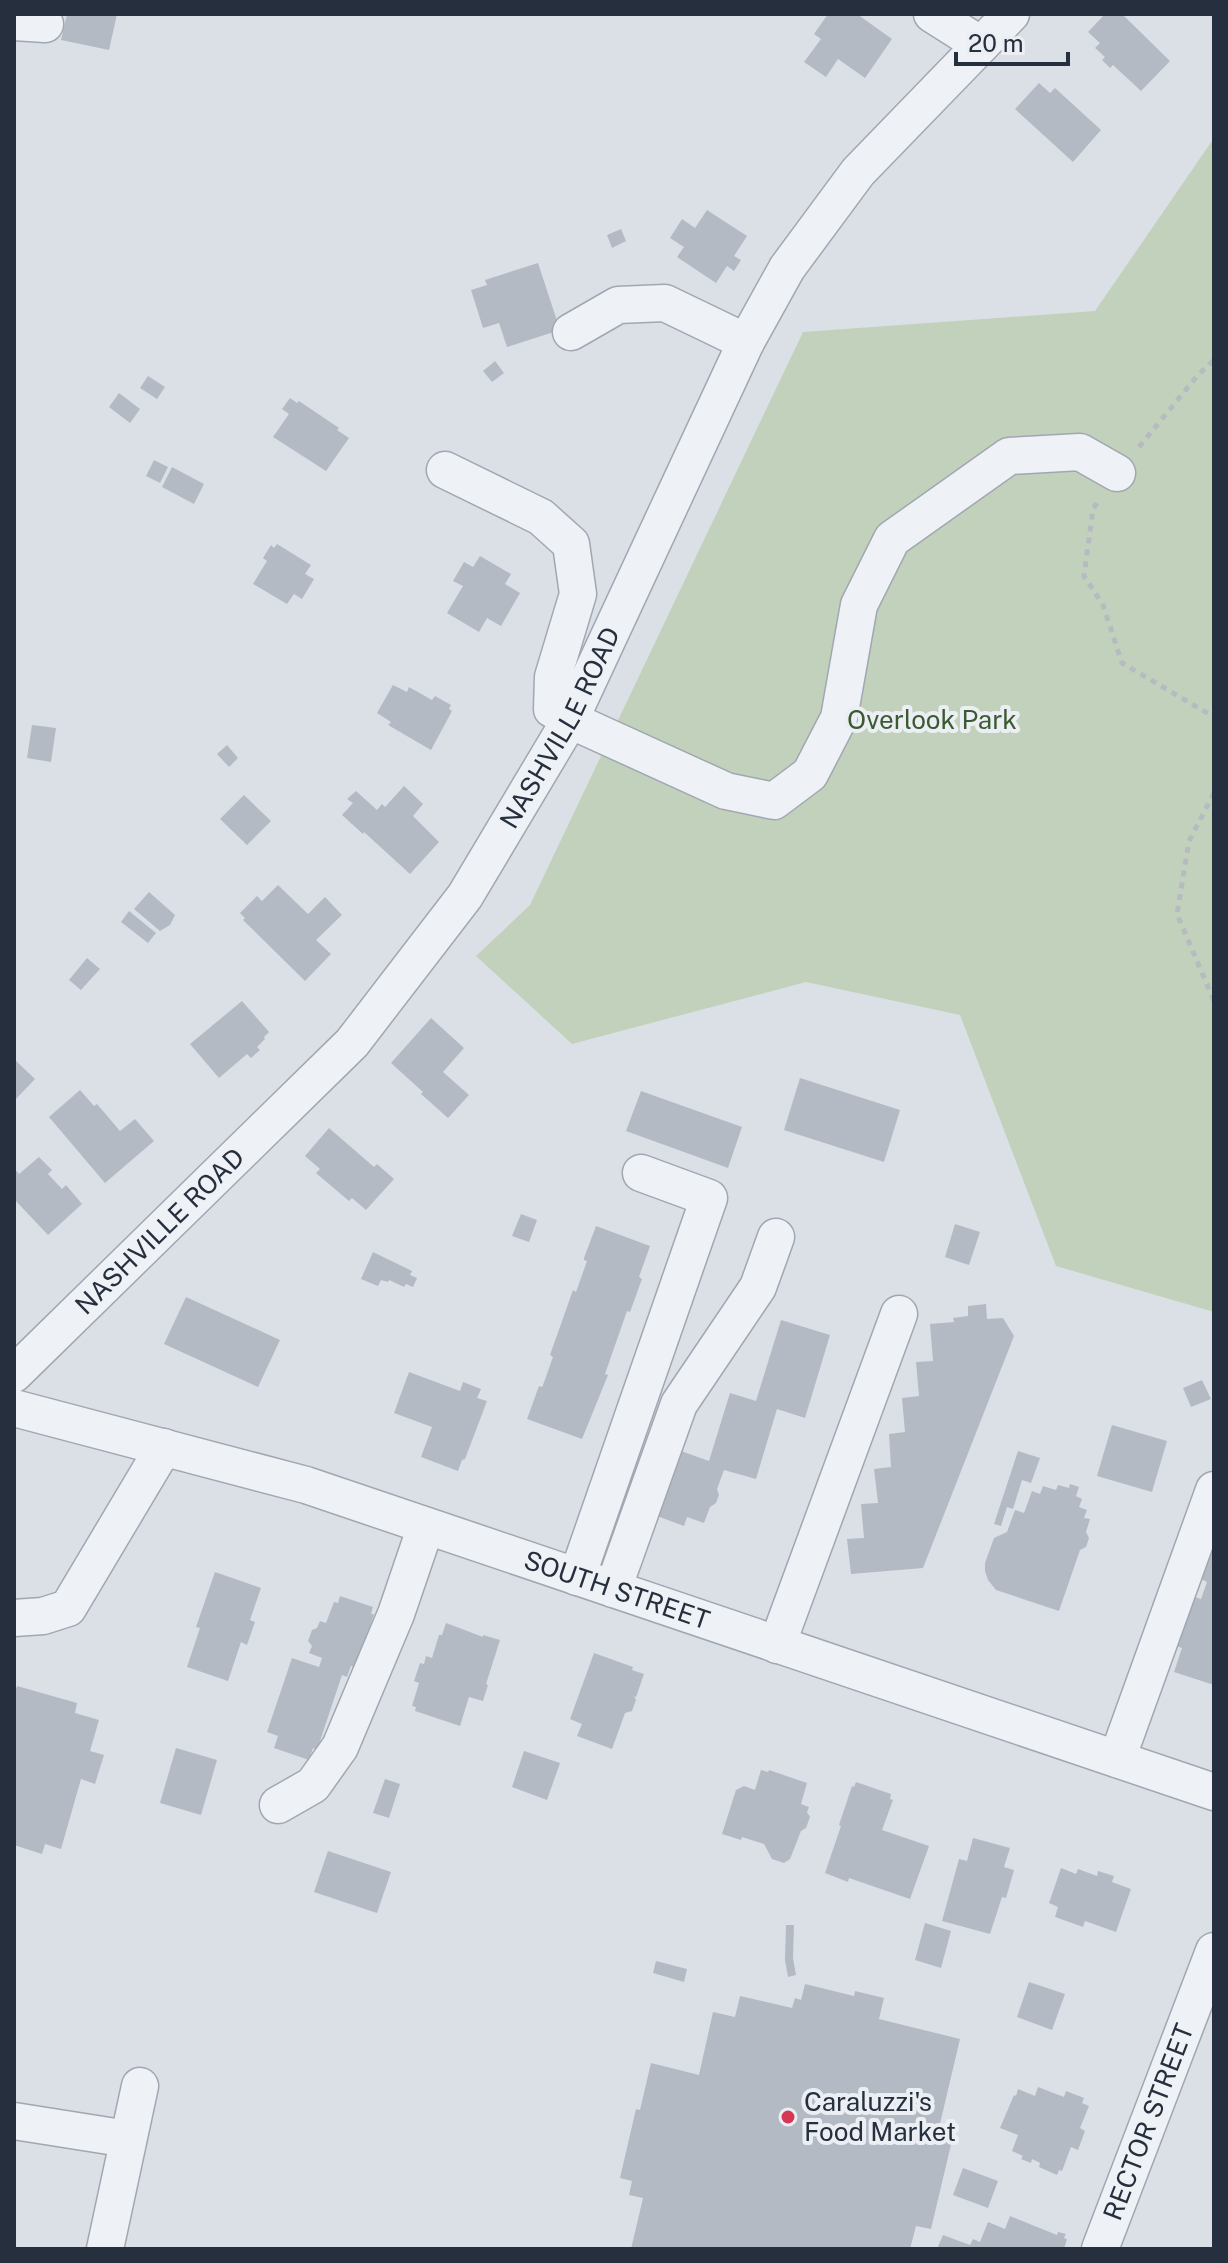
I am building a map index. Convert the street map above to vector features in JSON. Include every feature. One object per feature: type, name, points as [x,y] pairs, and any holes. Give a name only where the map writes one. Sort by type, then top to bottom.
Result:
[{"type":"street","points":[[932,14],[981,45]]},
{"type":"street","name":"NASHVILLE ROAD","points":[[14,1374],[352,1043],[465,896],[570,720],[746,342],[787,268],[858,172],[1011,14]]},
{"type":"street","points":[[571,332],[618,305],[665,303],[746,342]]},
{"type":"street","points":[[445,470],[541,517],[571,544],[578,594],[553,677],[552,709],[726,791],[774,801],[810,774],[839,718],[859,605],[892,539],[1009,456],[1080,452],[1117,473]]},
{"type":"street","points":[[577,1577],[709,1198],[641,1173]]},
{"type":"street","points":[[613,1589],[679,1404],[758,1287],[776,1237]]},
{"type":"street","points":[[777,1645],[899,1314]]},
{"type":"street","name":"SOUTH STREET","points":[[14,1408],[306,1485],[1214,1792]]},
{"type":"street","points":[[14,1618],[43,1616],[68,1608],[164,1447]]},
{"type":"street","points":[[1117,1759],[1214,1490]]},
{"type":"street","points":[[278,1805],[313,1785],[340,1747],[396,1614],[426,1526]]},
{"type":"street","name":"RECTOR STREET","points":[[1100,2249],[1214,1951]]},
{"type":"street","points":[[105,2249],[140,2086]]},
{"type":"street","points":[[14,2121],[128,2139]]},
{"type":"path","points":[[1214,360],[1117,473],[1093,509],[1084,576],[1103,605],[1122,663],[1214,717]]},
{"type":"path","points":[[1214,793],[1189,841],[1177,914],[1214,1001]]},
{"type":"green space","name":"Overlook Park","points":[[1214,138],[1214,1312],[1056,1266],[960,1015],[806,982],[572,1044],[476,956],[530,905],[803,332],[1095,311]]},
{"type":"building","points":[[67,14],[117,14],[109,50],[61,40]]},
{"type":"building","points":[[828,14],[857,14],[892,39],[865,78],[838,59],[826,77],[804,62],[821,39],[814,34]]},
{"type":"building","points":[[1105,14],[1122,14],[1170,61],[1141,91],[1113,65],[1110,68],[1102,60],[1105,57],[1095,48],[1100,43],[1088,32]]},
{"type":"building","points":[[1039,83],[1050,93],[1055,88],[1101,130],[1073,162],[1015,109]]},
{"type":"building","points":[[707,210],[747,236],[734,256],[741,260],[734,271],[727,266],[716,283],[677,257],[684,247],[670,238],[682,219],[695,228]]},
{"type":"building","points":[[621,229],[626,241],[612,248],[607,235]]},
{"type":"building","points":[[538,263],[560,330],[507,347],[499,323],[483,328],[471,290],[487,285],[485,280]]},
{"type":"building","points":[[495,361],[504,373],[492,382],[483,371]]},
{"type":"building","points":[[148,376],[165,387],[157,399],[140,388]]},
{"type":"building","points":[[119,393],[140,409],[130,423],[109,407]]},
{"type":"building","points":[[290,398],[339,428],[337,430],[349,438],[326,471],[273,437],[289,414],[282,409]]},
{"type":"building","points":[[154,460],[168,467],[160,483],[146,476]]},
{"type":"building","points":[[172,467],[204,484],[194,504],[162,487]]},
{"type":"building","points":[[277,544],[311,565],[305,574],[314,579],[302,599],[294,594],[287,604],[253,584],[267,561],[263,558],[271,545],[274,548]]},
{"type":"building","points":[[480,556],[511,574],[505,584],[520,593],[501,626],[487,618],[479,632],[447,613],[463,586],[453,581],[464,562],[473,567]]},
{"type":"building","points":[[393,685],[407,692],[409,687],[432,700],[435,696],[451,705],[449,709],[452,711],[431,750],[388,725],[391,722],[377,713]]},
{"type":"building","points":[[32,725],[56,728],[51,762],[27,758]]},
{"type":"building","points":[[227,745],[238,758],[229,767],[217,754]]},
{"type":"building","points":[[404,786],[423,804],[413,816],[439,842],[410,874],[342,815],[353,803],[347,799],[356,791],[377,810],[382,804],[385,807]]},
{"type":"building","points":[[244,795],[271,821],[247,845],[220,819]]},
{"type":"building","points":[[278,885],[308,914],[325,897],[342,915],[316,940],[331,954],[305,981],[243,920],[245,918],[240,913],[257,896],[262,901]]},
{"type":"building","points":[[149,892],[175,915],[170,925],[160,931],[134,909]]},
{"type":"building","points":[[129,911],[156,933],[148,943],[121,922]]},
{"type":"building","points":[[87,958],[100,969],[81,990],[69,980]]},
{"type":"building","points":[[242,1001],[269,1032],[257,1047],[260,1050],[251,1058],[247,1054],[219,1078],[190,1044]]},
{"type":"building","points":[[431,1018],[464,1048],[443,1072],[469,1095],[448,1118],[391,1063]]},
{"type":"building","points":[[14,1059],[35,1079],[14,1101]]},
{"type":"building","points":[[800,1078],[900,1110],[884,1162],[784,1130]]},
{"type":"building","points":[[80,1090],[120,1131],[135,1119],[154,1141],[105,1183],[49,1117]]},
{"type":"building","points":[[641,1091],[742,1127],[728,1168],[626,1131]]},
{"type":"building","points":[[329,1128],[374,1167],[377,1164],[394,1179],[366,1210],[352,1198],[349,1201],[316,1173],[320,1169],[305,1156]]},
{"type":"building","points":[[39,1157],[52,1170],[48,1174],[62,1189],[66,1185],[82,1204],[48,1235],[14,1199],[14,1168],[19,1174]]},
{"type":"building","points":[[521,1214],[537,1220],[529,1242],[512,1236]]},
{"type":"building","points":[[955,1224],[980,1232],[969,1265],[945,1257]]},
{"type":"building","points":[[596,1226],[650,1246],[639,1277],[642,1279],[630,1312],[627,1311],[605,1374],[608,1375],[582,1439],[527,1419],[539,1386],[543,1385],[553,1357],[550,1355],[573,1290],[576,1292]]},
{"type":"building","points":[[373,1252],[412,1271],[410,1275],[417,1278],[413,1287],[406,1284],[404,1287],[389,1280],[381,1280],[378,1286],[361,1279]]},
{"type":"building","points":[[186,1297],[280,1340],[258,1387],[164,1344]]},
{"type":"building","points":[[986,1304],[987,1319],[1003,1318],[1014,1336],[923,1568],[851,1574],[847,1539],[864,1538],[861,1504],[878,1503],[874,1469],[891,1467],[889,1434],[905,1432],[902,1398],[919,1396],[916,1362],[933,1361],[930,1324],[954,1322],[953,1318],[968,1316],[968,1306]]},
{"type":"building","points":[[781,1320],[830,1335],[805,1418],[777,1409],[756,1479],[724,1470],[716,1503],[710,1507],[704,1523],[687,1517],[684,1526],[657,1516],[681,1451],[709,1461],[730,1393],[756,1401]]},
{"type":"building","points":[[409,1372],[460,1391],[463,1382],[481,1389],[477,1398],[487,1401],[458,1471],[421,1457],[432,1427],[394,1413]]},
{"type":"building","points":[[1202,1380],[1211,1399],[1191,1407],[1183,1388]]},
{"type":"building","points":[[1112,1425],[1167,1441],[1152,1492],[1097,1476]]},
{"type":"building","points":[[1018,1451],[1040,1458],[1031,1483],[1022,1480],[1013,1509],[1007,1507],[1001,1526],[994,1524]]},
{"type":"building","points":[[1070,1484],[1079,1487],[1076,1496],[1082,1499],[1079,1507],[1087,1510],[1084,1518],[1090,1519],[1086,1532],[1089,1538],[1086,1547],[1080,1550],[1059,1611],[996,1590],[985,1571],[994,1538],[1007,1532],[1015,1510],[1024,1513],[1032,1491],[1040,1494],[1043,1486],[1056,1490],[1058,1485],[1069,1488]]},
{"type":"building","points":[[1214,1542],[1214,1685],[1174,1672],[1182,1648],[1163,1641],[1192,1596],[1201,1599],[1207,1582],[1201,1579]]},
{"type":"building","points":[[215,1572],[261,1588],[250,1620],[255,1622],[247,1645],[241,1642],[228,1681],[187,1667],[200,1628],[196,1627]]},
{"type":"building","points":[[340,1596],[373,1607],[371,1614],[374,1614],[366,1638],[372,1640],[361,1670],[351,1666],[347,1677],[342,1675],[317,1750],[313,1748],[309,1760],[274,1748],[278,1736],[267,1732],[292,1658],[319,1667],[322,1658],[309,1653],[312,1646],[308,1641],[320,1621],[326,1623],[334,1602],[338,1603]]},
{"type":"building","points":[[446,1623],[500,1640],[483,1701],[469,1697],[460,1726],[415,1711],[416,1707],[412,1706],[419,1683],[414,1681],[420,1663],[424,1664],[426,1656],[432,1658]]},
{"type":"building","points":[[594,1653],[644,1674],[634,1696],[636,1700],[632,1711],[625,1713],[612,1749],[577,1736],[582,1724],[570,1719]]},
{"type":"building","points":[[17,1686],[77,1703],[75,1713],[99,1720],[90,1751],[104,1755],[95,1784],[81,1779],[61,1849],[45,1844],[42,1854],[14,1845],[14,1694]]},
{"type":"building","points":[[176,1748],[217,1760],[201,1815],[160,1803]]},
{"type":"building","points":[[524,1751],[560,1763],[547,1800],[512,1787]]},
{"type":"building","points":[[761,1770],[807,1783],[801,1804],[809,1807],[807,1812],[810,1817],[790,1859],[784,1863],[772,1859],[764,1844],[722,1834],[736,1790],[744,1786],[755,1790]]},
{"type":"building","points":[[385,1779],[400,1784],[389,1818],[373,1813]]},
{"type":"building","points":[[856,1782],[891,1794],[890,1799],[893,1800],[882,1830],[929,1846],[910,1899],[825,1873],[852,1786]]},
{"type":"building","points":[[973,1838],[1010,1848],[1004,1867],[1014,1870],[990,1934],[942,1921],[959,1859],[967,1861]]},
{"type":"building","points":[[328,1851],[391,1872],[377,1913],[314,1892]]},
{"type":"building","points":[[1061,1868],[1076,1874],[1078,1869],[1097,1876],[1098,1871],[1114,1876],[1112,1882],[1131,1889],[1116,1932],[1085,1921],[1083,1927],[1055,1917],[1058,1907],[1049,1903]]},
{"type":"building","points":[[925,1923],[951,1931],[941,1968],[915,1960]]},
{"type":"building","points":[[786,1925],[794,1925],[796,1975],[788,1977],[785,1960]]},
{"type":"building","points":[[656,1961],[687,1969],[684,1982],[653,1973]]},
{"type":"building","points":[[1029,1982],[1065,1994],[1052,2030],[1017,2017]]},
{"type":"building","name":"Caraluzzi's Food Market","points":[[805,1984],[854,1996],[855,1991],[884,1998],[879,2019],[960,2039],[939,2128],[954,2132],[931,2229],[916,2226],[910,2249],[631,2249],[643,2198],[629,2195],[632,2181],[620,2178],[636,2109],[640,2110],[651,2063],[699,2075],[713,2012],[735,2017],[740,1996],[792,2008],[795,1998],[801,2000]]},
{"type":"building","points":[[1038,2087],[1064,2097],[1066,2091],[1084,2098],[1082,2103],[1089,2106],[1080,2128],[1085,2131],[1078,2150],[1071,2147],[1062,2171],[1059,2170],[1057,2175],[1039,2167],[1040,2163],[1032,2159],[1031,2163],[1021,2159],[1023,2156],[1012,2151],[1018,2135],[1000,2128],[1018,2089],[1035,2096]]},
{"type":"building","points":[[963,2168],[998,2181],[988,2208],[953,2195]]},
{"type":"building","points":[[1010,2216],[1057,2235],[1058,2232],[1066,2234],[1064,2249],[937,2249],[943,2235],[970,2245],[973,2239],[980,2242],[988,2222],[1005,2229]]},
{"type":"place","name":"Caraluzzi's Food Market","points":[[788,2117]]}]
